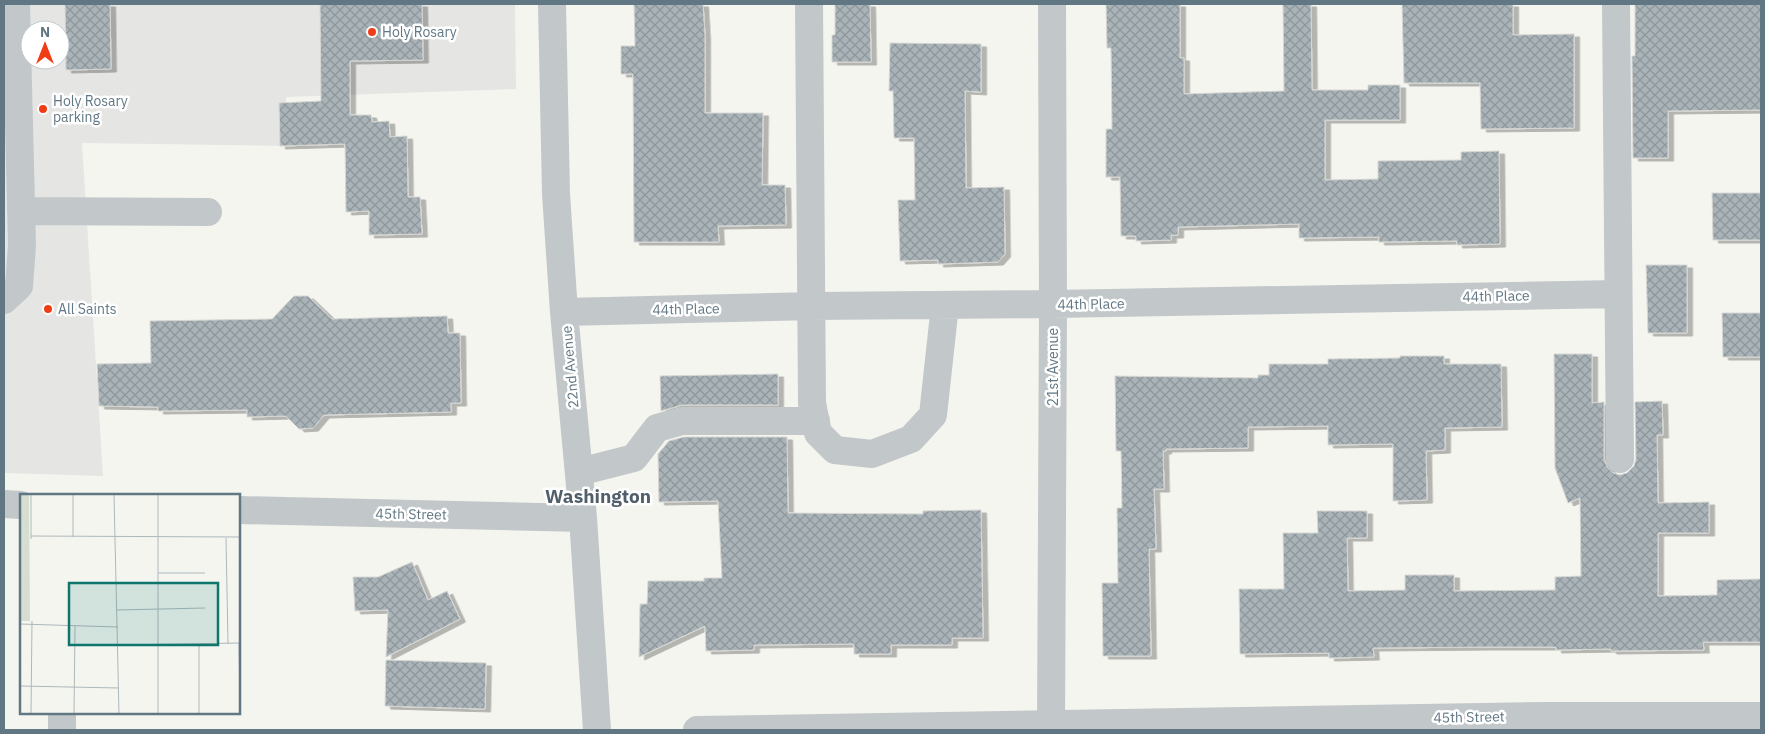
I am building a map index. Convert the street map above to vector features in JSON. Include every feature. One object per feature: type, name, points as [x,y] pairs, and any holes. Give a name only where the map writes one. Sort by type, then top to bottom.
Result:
[{"type":"street","points":[[4,300],[19,286],[22,245],[16,4]]},
{"type":"street","name":"22nd Avenue","points":[[552,4],[556,194],[564,312],[583,518],[597,730]]},
{"type":"street","points":[[809,4],[812,403],[818,434],[835,450],[872,454],[911,439],[933,415],[945,305]]},
{"type":"street","name":"21st Avenue","points":[[1051,728],[1052,4]]},
{"type":"street","points":[[1616,4],[1620,459]]},
{"type":"street","points":[[21,211],[208,212]]},
{"type":"street","name":"44th Place","points":[[564,312],[812,306],[1053,304],[1618,294]]},
{"type":"street","points":[[579,472],[634,458],[657,428],[682,421],[816,421]]},
{"type":"street","points":[[4,504],[20,505]]},
{"type":"street","name":"45th Street","points":[[240,510],[583,518]]},
{"type":"street","points":[[62,714],[62,730]]},
{"type":"street","name":"45th Street","points":[[698,730],[1542,723],[1761,716]]},
{"type":"shaded area","name":"All Saints","points":[[4,4],[515,4],[516,89],[286,97],[287,146],[82,143],[103,476],[4,473]]},
{"type":"building","points":[[65,4],[110,4],[111,69],[70,70],[70,20],[65,20]]},
{"type":"building","points":[[320,4],[422,4],[423,60],[350,61],[350,115],[371,115],[372,122],[389,121],[390,137],[407,136],[408,197],[420,197],[422,234],[369,235],[369,211],[346,212],[345,144],[280,146],[279,103],[321,101]]},
{"type":"building","points":[[634,4],[703,4],[705,113],[763,113],[762,185],[785,185],[786,225],[718,226],[719,242],[634,242],[633,74],[621,74],[621,46],[635,46]]},
{"type":"building","points":[[835,4],[870,4],[871,62],[832,62],[832,35],[835,35]]},
{"type":"building","points":[[1106,4],[1180,4],[1180,58],[1184,58],[1184,94],[1284,91],[1283,4],[1311,4],[1312,90],[1368,90],[1368,85],[1400,85],[1400,120],[1325,120],[1325,180],[1378,179],[1378,161],[1461,160],[1461,152],[1499,151],[1500,244],[1457,245],[1457,241],[1379,242],[1379,237],[1299,238],[1299,224],[1178,227],[1178,235],[1171,235],[1171,240],[1136,241],[1136,236],[1121,236],[1120,177],[1106,177],[1106,129],[1112,129],[1111,48],[1107,48]]},
{"type":"building","points":[[1402,4],[1513,4],[1513,35],[1574,34],[1574,128],[1481,129],[1480,83],[1404,83]]},
{"type":"building","points":[[1635,4],[1761,4],[1761,110],[1668,111],[1668,158],[1633,158],[1632,56],[1635,56]]},
{"type":"building","points":[[890,43],[981,44],[981,92],[965,91],[966,188],[1004,187],[1005,254],[998,262],[938,264],[938,260],[900,261],[898,200],[915,200],[914,138],[894,138],[893,91],[889,91]]},
{"type":"building","points":[[1712,193],[1761,193],[1761,240],[1713,240]]},
{"type":"building","points":[[1646,265],[1687,265],[1687,333],[1648,333]]},
{"type":"building","points":[[294,296],[308,296],[332,319],[447,316],[448,333],[460,333],[461,403],[451,403],[451,412],[324,415],[313,428],[299,429],[286,416],[247,417],[247,410],[158,411],[158,407],[99,406],[97,364],[151,363],[150,321],[272,319]]},
{"type":"building","points":[[1722,313],[1761,313],[1761,357],[1723,357]]},
{"type":"building","points":[[1554,354],[1592,354],[1592,403],[1604,402],[1604,459],[1607,467],[1613,473],[1620,475],[1627,473],[1634,466],[1636,459],[1635,402],[1662,401],[1663,435],[1657,435],[1658,503],[1709,502],[1709,533],[1658,533],[1658,596],[1717,595],[1717,580],[1761,579],[1761,642],[1703,642],[1704,650],[1611,651],[1611,649],[1556,650],[1556,647],[1487,647],[1373,648],[1374,657],[1329,658],[1329,653],[1240,654],[1239,589],[1284,589],[1283,533],[1318,533],[1317,511],[1367,511],[1367,538],[1347,538],[1348,591],[1405,590],[1405,575],[1454,575],[1454,591],[1555,590],[1555,577],[1581,576],[1580,498],[1568,503],[1555,468]]},
{"type":"building","points":[[1400,356],[1444,356],[1444,364],[1501,364],[1502,427],[1445,428],[1445,450],[1426,451],[1427,500],[1393,501],[1393,444],[1328,445],[1328,426],[1248,427],[1248,448],[1166,449],[1166,451],[1163,451],[1164,489],[1154,489],[1156,549],[1149,549],[1151,656],[1103,656],[1102,583],[1118,583],[1117,508],[1122,508],[1121,451],[1116,451],[1115,376],[1258,378],[1258,375],[1269,375],[1269,364],[1328,364],[1328,359],[1400,358]]},
{"type":"building","points":[[778,374],[778,405],[682,405],[661,411],[660,376]]},
{"type":"building","points":[[684,437],[787,437],[788,513],[923,514],[923,511],[981,510],[983,638],[952,638],[952,645],[891,645],[891,654],[854,654],[854,644],[754,645],[754,650],[706,651],[705,626],[639,657],[640,604],[647,604],[648,581],[704,581],[704,578],[722,578],[718,501],[659,502],[658,454],[669,441]]},
{"type":"building","points":[[412,562],[428,600],[447,591],[460,619],[386,657],[388,610],[355,611],[353,577],[378,577]]},
{"type":"building","points":[[386,660],[486,663],[485,709],[385,706]]},
{"type":"place","name":"Holy Rosary","points":[[372,32]]},
{"type":"place","name":"Holy Rosary parking","points":[[43,109]]},
{"type":"place","name":"All Saints","points":[[48,309]]},
{"type":"district","name":"Washington","points":[[598,496]]}]
